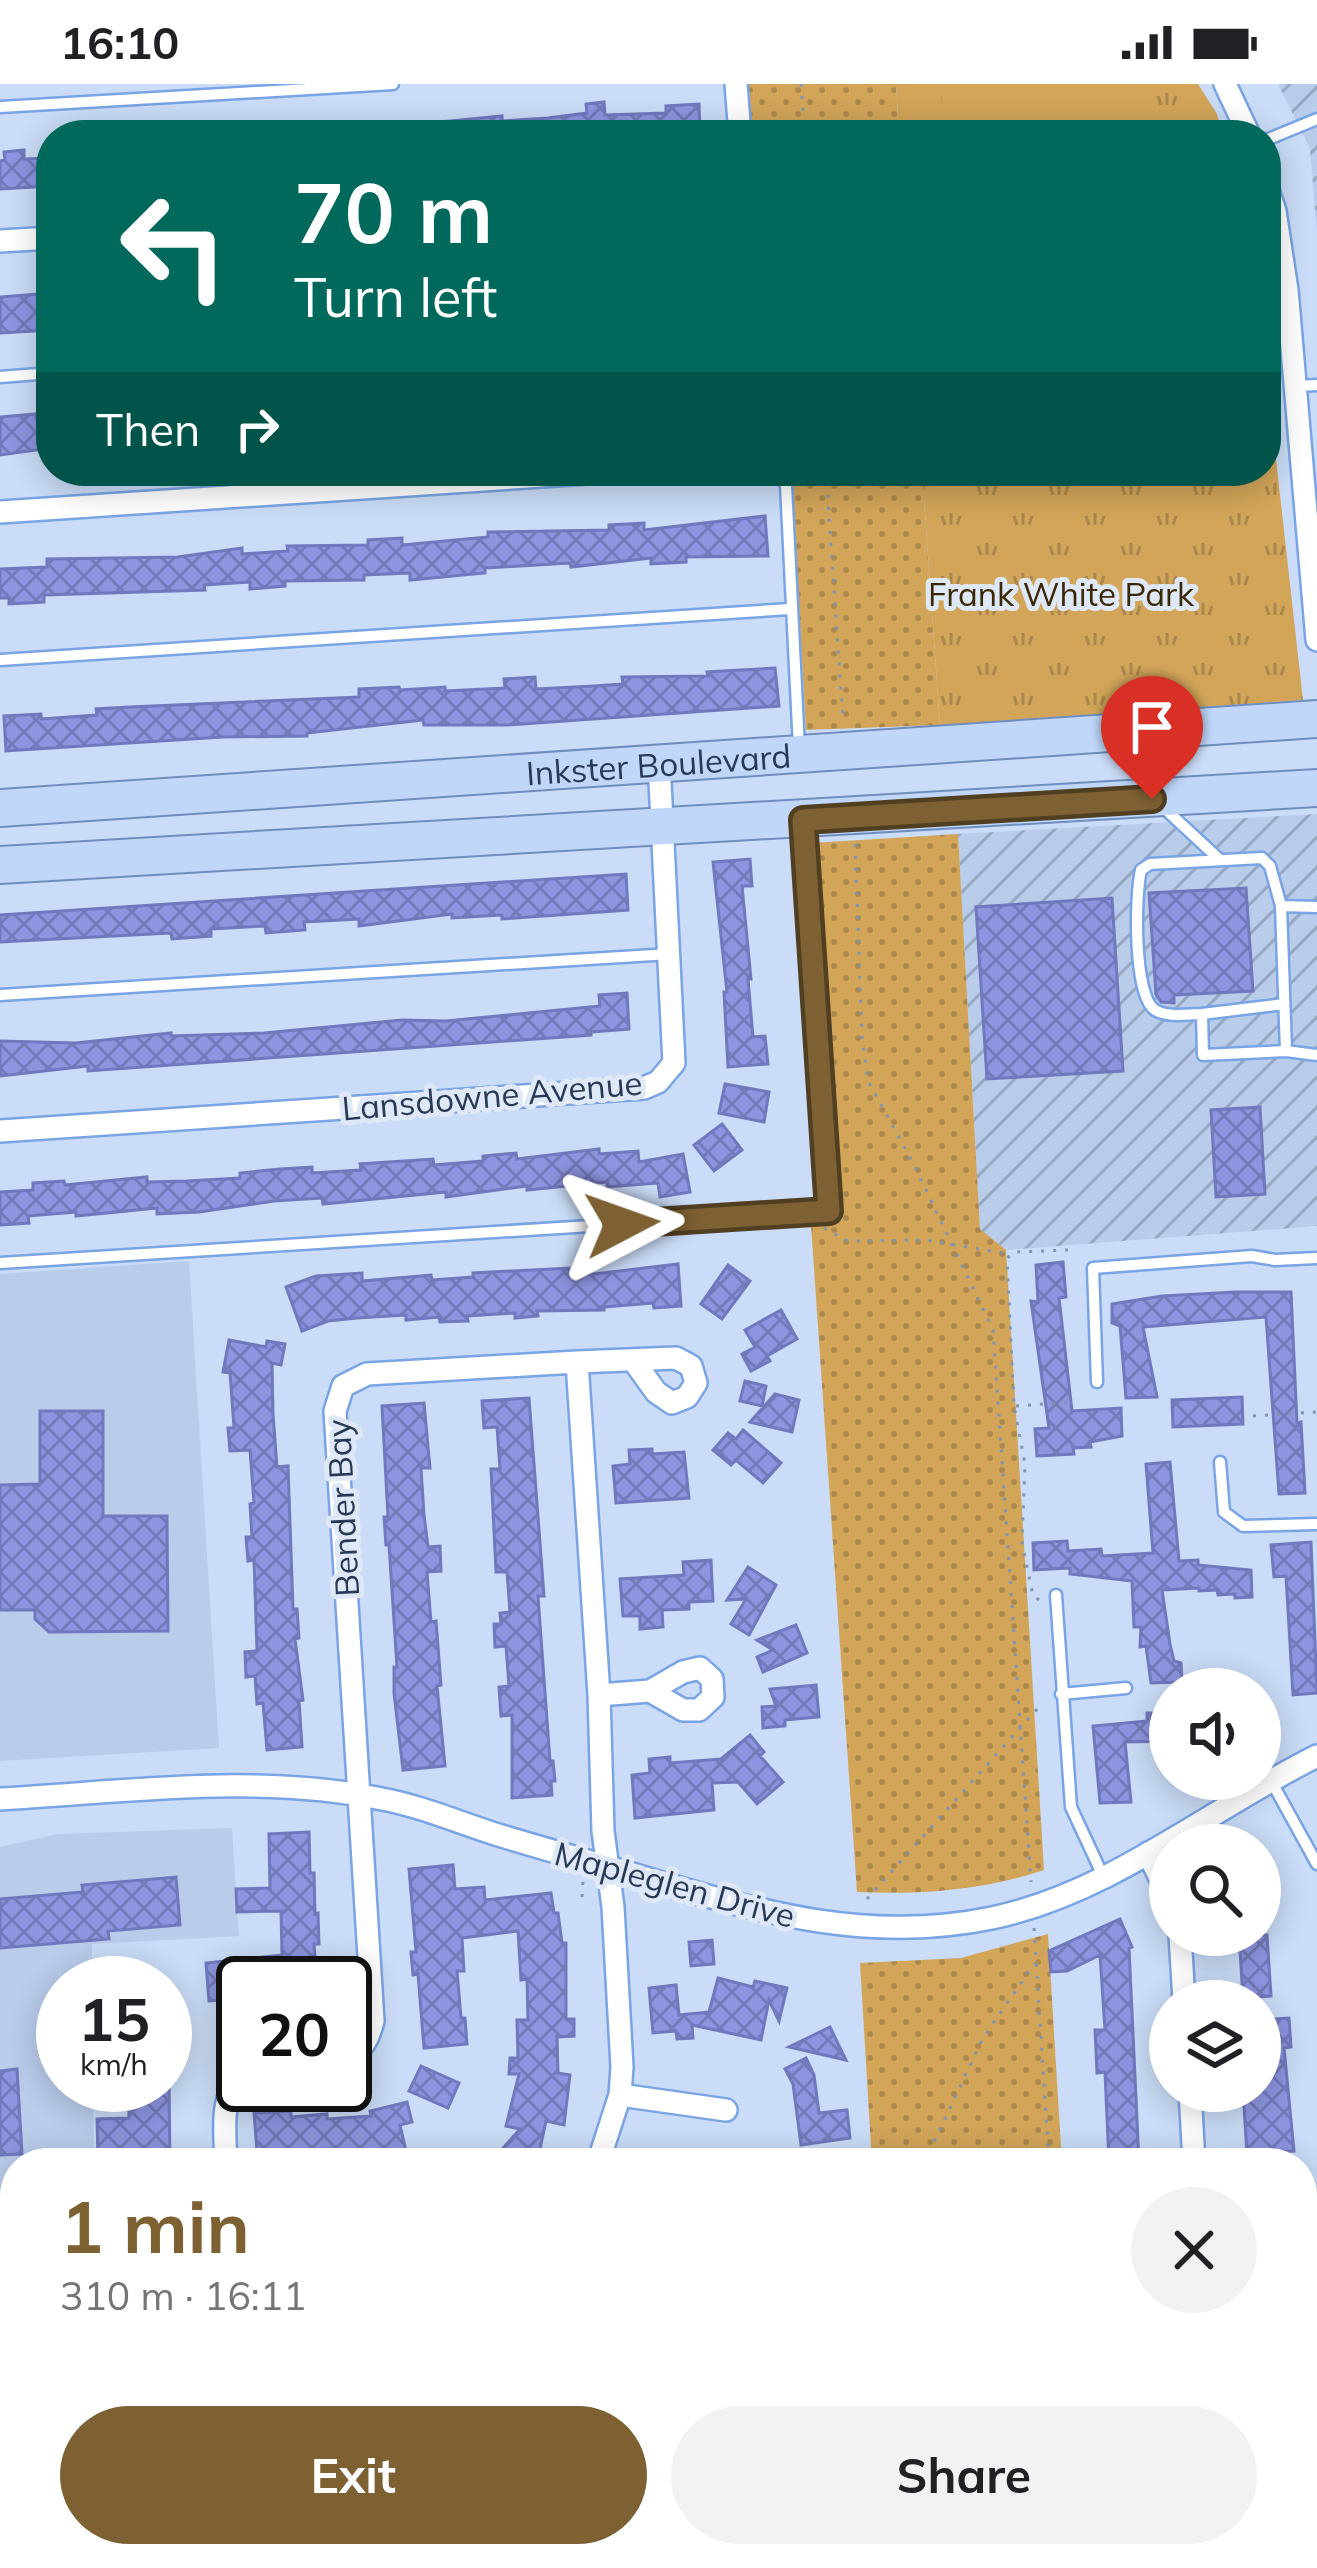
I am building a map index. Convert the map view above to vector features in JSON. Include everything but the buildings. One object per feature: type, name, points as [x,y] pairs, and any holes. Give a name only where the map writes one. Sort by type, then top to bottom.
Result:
[{"type":"main road","name":"Inkster Boulevard","points":[[0,808],[1317,719]]},
{"type":"main road","name":"Inkster Boulevard","points":[[0,865],[1317,788]]},
{"type":"street","points":[[736,84],[739,120]]},
{"type":"street","points":[[1225,84],[1242,120]]},
{"type":"street","points":[[0,241],[36,239]]},
{"type":"street","points":[[1281,250],[1306,386],[1317,640]]},
{"type":"street","points":[[0,512],[391,486]]},
{"type":"street","name":"Lansdowne Avenue","points":[[0,1131],[644,1088],[658,1082],[674,1063],[659,762]]},
{"type":"street","name":"Bender Bay","points":[[369,1956],[334,1411],[343,1386],[367,1374],[634,1360]]},
{"type":"street","points":[[577,1362],[622,2067],[620,2095],[603,2148]]},
{"type":"street","points":[[599,1695],[650,1691]]},
{"type":"street","name":"Mapleglen Drive","points":[[1281,1774],[1317,1756]]},
{"type":"street","name":"Mapleglen Drive","points":[[0,1799],[264,1784],[385,1799],[755,1910],[846,1927],[932,1926],[994,1918],[1054,1899],[1148,1853],[1235,1800]]},
{"type":"street","name":"Bender Bay","points":[[372,1993],[372,2027]]},
{"type":"street","points":[[620,2095],[726,2110]]},
{"type":"street","points":[[226,2148],[227,2112]]},
{"type":"street","points":[[1191,2112],[1193,2148]]},
{"type":"lane","points":[[0,106],[393,84]]},
{"type":"lane","points":[[1281,134],[1317,119]]},
{"type":"lane","points":[[0,376],[36,374]]},
{"type":"lane","points":[[786,486],[799,752]]},
{"type":"lane","points":[[0,660],[790,609]]},
{"type":"lane","points":[[1152,799],[1220,860]]},
{"type":"lane","points":[[0,1263],[829,1211],[803,820]]},
{"type":"lane","points":[[1284,1004],[1167,1015],[1147,1003],[1136,890],[1141,870],[1150,864],[1262,858],[1270,866],[1281,906],[1286,1052]]},
{"type":"lane","points":[[1281,906],[1317,907]]},
{"type":"lane","points":[[0,994],[670,954]]},
{"type":"lane","points":[[1202,1014],[1203,1055],[1317,1054]]},
{"type":"lane","points":[[1097,1382],[1093,1268],[1252,1256],[1317,1258]]},
{"type":"lane","points":[[1220,1462],[1224,1512],[1243,1526],[1317,1524]]},
{"type":"lane","points":[[1056,1595],[1071,1807],[1103,1876]]},
{"type":"lane","points":[[1061,1694],[1126,1688]]},
{"type":"lane","points":[[1281,1799],[1317,1864]]},
{"type":"path","points":[[801,84],[804,120]]},
{"type":"path","points":[[827,486],[846,748]]},
{"type":"path","points":[[853,818],[868,1081],[993,1330],[1031,1878]]},
{"type":"path","points":[[817,1212],[821,1227],[848,1241],[926,1240],[1010,1254],[1068,1250]]},
{"type":"path","points":[[1010,1254],[1009,1350],[1025,1464],[1022,1543],[1033,1595],[1040,1600],[1056,1595]]},
{"type":"path","points":[[1014,1406],[1071,1402]]},
{"type":"path","points":[[1253,1416],[1317,1412]]},
{"type":"path","points":[[867,1899],[1038,1708]]},
{"type":"path","points":[[1034,1931],[1048,2148]]},
{"type":"path","points":[[931,2148],[983,2038],[1036,1962]]},
{"type":"shaded area","points":[[1278,84],[1317,84],[1317,234],[1310,149]]},
{"type":"shaded area","points":[[1317,814],[1317,1226],[1006,1250],[980,1230],[958,834]]},
{"type":"shaded area","points":[[189,1261],[219,1748],[0,1761],[0,1274]]},
{"type":"shaded area","points":[[232,1828],[239,1936],[92,1944],[92,1956],[36,1956],[36,2112],[93,2112],[94,2148],[0,2148],[0,1847],[58,1834]]},
{"type":"green space","points":[[747,84],[896,84],[898,120],[749,120]]},
{"type":"green space","points":[[896,84],[1198,84],[1219,120],[898,120]]},
{"type":"green space","points":[[938,84],[1128,84],[1137,120],[947,120]]},
{"type":"green space","points":[[792,486],[923,486],[940,725],[806,730]]},
{"type":"green space","name":"Frank White Park","points":[[923,486],[1279,486],[1303,700],[940,725]]},
{"type":"green space","points":[[958,834],[980,1229],[1006,1250],[1044,1870],[952,1890],[857,1892],[811,1225],[842,1220],[812,843]]},
{"type":"green space","points":[[1048,1934],[1061,2148],[871,2148],[860,1963],[961,1958]]},
{"type":"route","points":[[622,1224],[829,1211],[803,820],[1152,799]]}]
